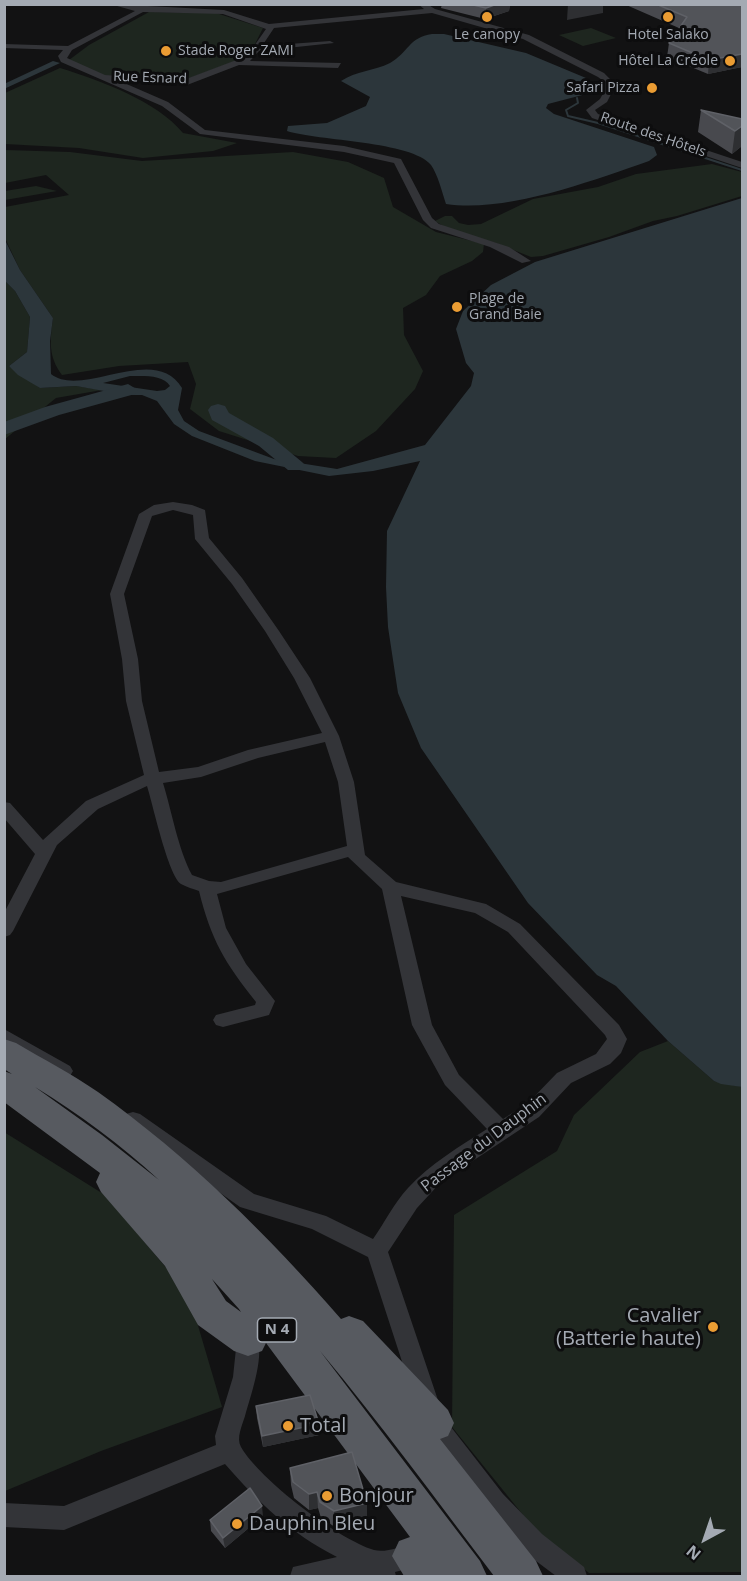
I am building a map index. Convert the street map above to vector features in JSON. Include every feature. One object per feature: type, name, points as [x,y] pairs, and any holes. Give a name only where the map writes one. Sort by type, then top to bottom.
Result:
[{"type":"highway","name":"N 4","points":[[4,1052],[81,1098],[177,1170],[243,1234],[319,1318],[521,1576]]},
{"type":"highway","name":"N 4","points":[[4,1084],[54,1117],[148,1191],[219,1260],[313,1374],[465,1576]]},
{"type":"highway","points":[[54,1117],[178,1255],[212,1313],[248,1340]]},
{"type":"highway","points":[[319,1318],[349,1332],[434,1423]]},
{"type":"street","points":[[114,4],[142,10],[224,12]]},
{"type":"street","points":[[210,4],[224,12],[269,26],[432,11]]},
{"type":"street","name":"Route des Hôtels","points":[[421,4],[432,11],[526,37],[601,75],[606,79],[609,90],[604,100],[590,110],[596,116],[742,165]]},
{"type":"street","points":[[142,10],[69,48],[62,56],[64,60],[165,104],[176,110],[193,128],[203,132],[367,153],[398,161],[428,220],[435,226],[496,245],[515,253],[526,261]]},
{"type":"street","name":"Rue Esnard","points":[[93,74],[187,82],[252,57],[270,28],[269,26]]},
{"type":"street","points":[[256,49],[330,43]]},
{"type":"street","points":[[4,46],[69,48]]},
{"type":"street","points":[[239,63],[338,65]]},
{"type":"street","name":"Passage du Dauphin","points":[[153,777],[134,701],[130,659],[117,594],[147,514],[155,508],[166,506],[194,509],[200,513],[199,525],[202,539],[272,630],[302,678],[331,736],[346,782],[357,857],[390,887],[480,908],[514,928],[612,1030],[617,1039],[613,1052],[605,1060],[572,1073],[535,1109],[500,1129],[423,1186],[406,1205],[377,1251]]},
{"type":"street","points":[[4,931],[50,842],[92,806],[153,777],[169,778],[201,772],[254,754],[331,736]]},
{"type":"street","points":[[153,777],[176,859],[186,879],[207,887],[221,888],[356,849]]},
{"type":"street","points":[[4,807],[44,853]]},
{"type":"street","points":[[207,887],[217,928],[240,968],[266,1001],[262,1010],[223,1020]]},
{"type":"street","points":[[390,887],[422,1025],[452,1080],[500,1129]]},
{"type":"street","points":[[4,1036],[63,1070],[247,1200],[318,1222],[377,1251],[434,1423],[451,1449],[494,1502],[533,1543],[575,1576]]},
{"type":"street","points":[[248,1340],[245,1377],[227,1436],[229,1450],[267,1494],[312,1531],[401,1568]]},
{"type":"street","points":[[4,1515],[64,1518],[229,1450]]},
{"type":"street","points":[[302,1576],[401,1568]]},
{"type":"shaded area","name":"Stade Roger ZAMI","points":[[149,12],[216,13],[263,28],[249,56],[182,81],[102,75],[69,60],[89,45]]},
{"type":"shaded area","points":[[591,28],[616,38],[583,46],[559,35]]},
{"type":"shaded area","points":[[432,34],[444,34],[526,53],[586,78],[592,87],[590,93],[548,104],[546,108],[554,114],[654,147],[657,155],[649,161],[575,186],[522,200],[470,206],[446,204],[431,165],[421,157],[385,146],[287,131],[288,126],[327,123],[366,106],[370,97],[341,81],[390,63],[418,38]]},
{"type":"shaded area","points":[[60,68],[126,93],[158,111],[183,133],[237,143],[213,151],[143,158],[79,148],[5,144],[5,93]]},
{"type":"shaded area","points":[[5,150],[70,152],[142,161],[293,152],[348,162],[384,178],[393,207],[436,232],[484,244],[483,252],[472,261],[440,276],[426,295],[403,308],[404,335],[423,371],[415,389],[376,431],[336,458],[298,456],[219,431],[190,409],[196,384],[188,362],[119,366],[62,375],[52,355],[53,318],[20,270],[5,238],[5,207],[69,195],[46,175],[5,183]]},
{"type":"shaded area","points":[[712,164],[742,172],[742,196],[543,256],[531,257],[496,243],[450,230],[435,221],[445,216],[452,216],[459,223],[481,224],[533,199],[598,187],[636,174]]},
{"type":"shaded area","points":[[36,186],[57,191],[5,200],[5,191]]},
{"type":"shaded area","points":[[742,198],[742,1087],[714,1081],[668,1041],[616,986],[597,975],[528,903],[421,748],[398,693],[388,627],[386,587],[387,531],[420,461],[373,471],[329,476],[255,461],[192,436],[174,424],[157,401],[142,395],[126,395],[76,386],[40,388],[18,375],[9,366],[27,352],[30,317],[15,291],[5,281],[4,238],[20,270],[53,318],[50,341],[51,374],[64,380],[81,380],[137,370],[154,370],[170,375],[182,388],[178,410],[184,421],[199,431],[274,459],[337,469],[425,445],[471,386],[474,373],[466,363],[456,329],[463,311],[491,285],[535,262]],"holes":[[[130,376],[162,379],[170,386],[165,390],[157,391],[103,383]]]},
{"type":"shaded area","points":[[5,281],[15,291],[30,317],[27,352],[9,366],[40,388],[76,386],[102,390],[56,398],[5,439]]},
{"type":"shaded area","points":[[668,1041],[714,1081],[742,1087],[742,1572],[589,1573],[536,1531],[452,1427],[454,1215],[557,1151],[574,1115],[640,1052]]},
{"type":"shaded area","points":[[4,1132],[105,1195],[189,1295],[222,1407],[101,1451],[5,1491]]},
{"type":"building","points":[[469,4],[497,4],[486,8]]},
{"type":"building","points":[[656,4],[742,5],[742,54],[709,60],[669,43],[687,17]]},
{"type":"building","points":[[701,110],[742,119],[742,126],[735,131]]},
{"type":"building","name":"Total","points":[[310,1395],[319,1424],[262,1436],[256,1406]]},
{"type":"building","points":[[352,1452],[367,1503],[334,1511],[320,1502],[317,1492],[309,1494],[293,1482],[290,1468]]},
{"type":"building","points":[[250,1488],[262,1506],[223,1538],[210,1520]]},
{"type":"waterway","points":[[4,87],[56,63]]},
{"type":"waterway","points":[[577,98],[578,103],[566,110],[568,116],[598,123],[742,170]]},
{"type":"waterway","points":[[4,429],[52,411],[128,390]]},
{"type":"waterway","points":[[218,410],[219,416],[266,442],[295,466]]},
{"type":"place","name":"Le canopy","points":[[487,17]]},
{"type":"place","name":"Hotel Salako","points":[[668,17]]},
{"type":"place","name":"Stade Roger ZAMI","points":[[166,51]]},
{"type":"place","name":"Hôtel La Créole","points":[[730,61]]},
{"type":"place","name":"Safari Pizza","points":[[652,88]]},
{"type":"place","name":"Plage de Grand Baie","points":[[457,307]]},
{"type":"place","name":"Cavalier (Batterie haute)","points":[[713,1327]]},
{"type":"place","name":"Total","points":[[288,1426]]},
{"type":"place","name":"Bonjour","points":[[327,1496]]},
{"type":"place","name":"Dauphin Bleu","points":[[237,1524]]}]
